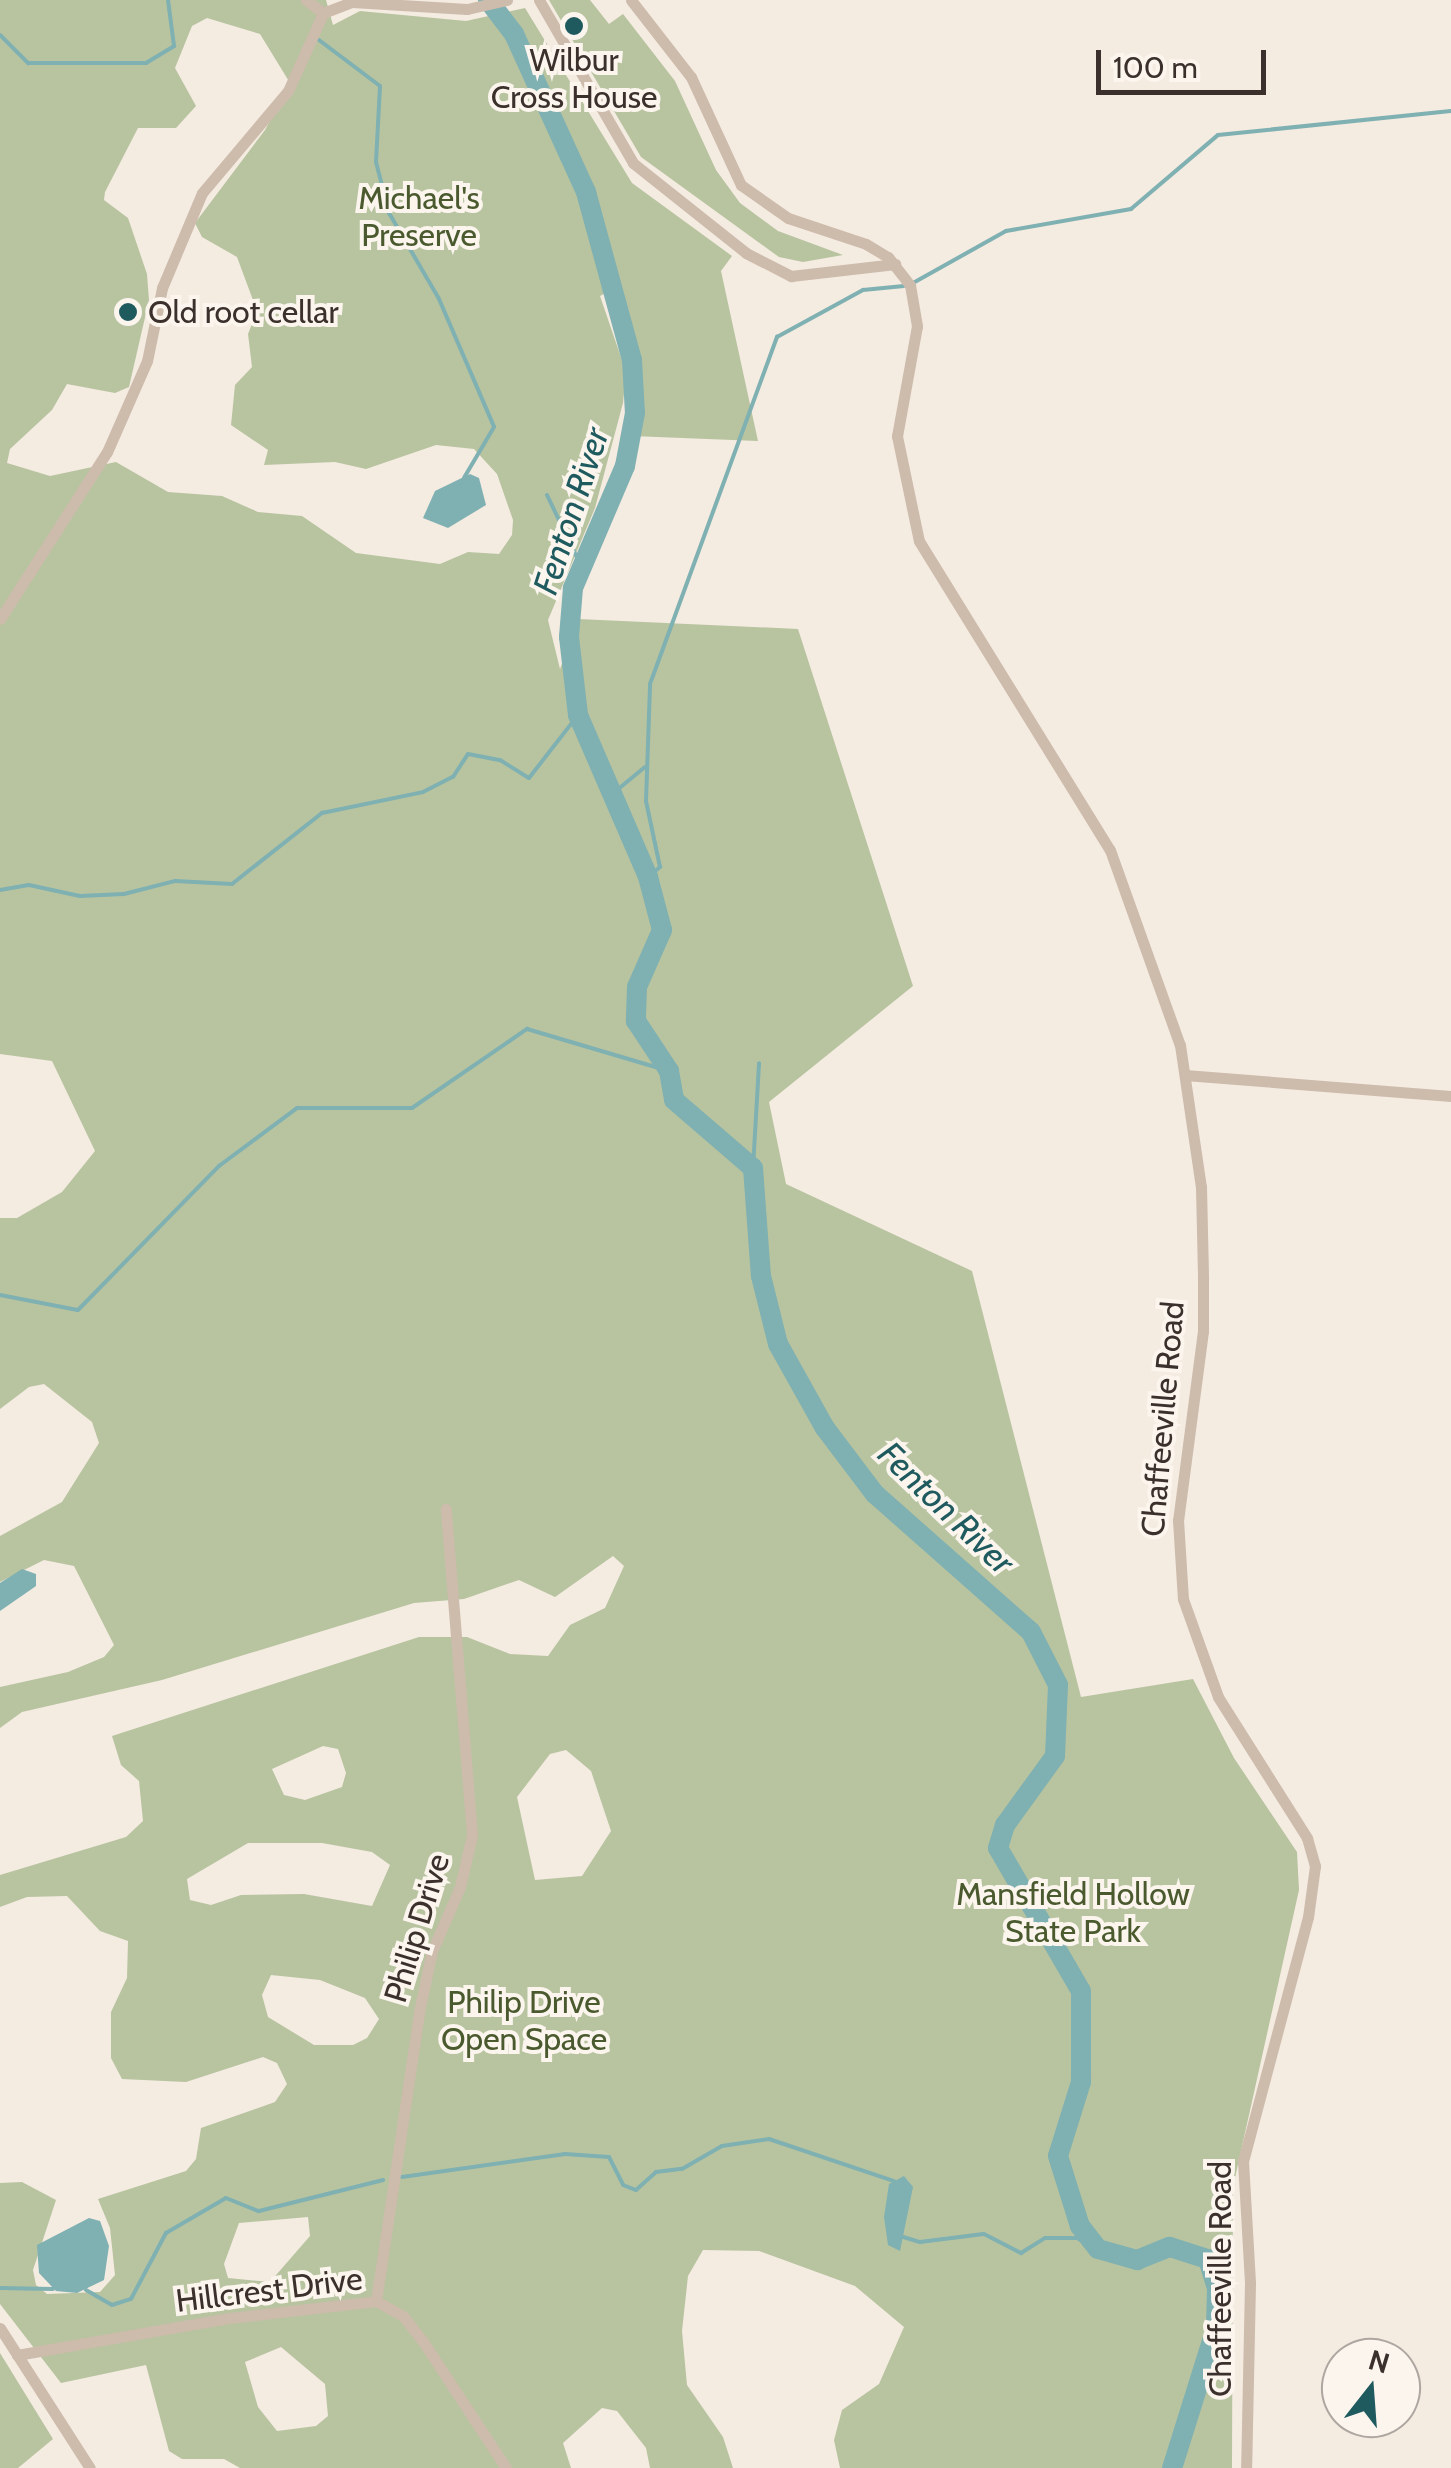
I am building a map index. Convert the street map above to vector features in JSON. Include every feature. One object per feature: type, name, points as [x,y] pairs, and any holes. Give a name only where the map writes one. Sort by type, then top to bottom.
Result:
[{"type":"street","points":[[306,0],[323,13],[378,1],[467,9],[507,0]]},
{"type":"street","points":[[539,0],[632,163],[746,253],[797,277],[895,264]]},
{"type":"street","points":[[632,0],[692,77],[741,185],[771,209],[866,244],[895,264]]},
{"type":"street","points":[[0,619],[107,452],[147,360],[162,288],[202,193],[288,91],[323,13]]},
{"type":"street","name":"Chaffeeville Road","points":[[895,264],[910,285],[917,326],[896,413],[919,541],[1110,850],[1170,1009],[1185,1074],[1201,1187],[1203,1331],[1181,1486],[1183,1598],[1218,1698],[1307,1838],[1315,1866],[1308,1917],[1243,2161],[1250,2283],[1246,2468]]},
{"type":"street","points":[[1185,1074],[1451,1096]]},
{"type":"street","name":"Philip Drive","points":[[376,2301],[419,2012],[432,1951],[460,1887],[472,1835],[446,1508]]},
{"type":"street","name":"Hillcrest Drive","points":[[17,2355],[230,2318],[376,2301],[403,2316],[422,2340],[506,2468]]},
{"type":"street","points":[[0,2328],[90,2468]]},
{"type":"green space","points":[[0,0],[326,0],[333,25],[360,11],[466,21],[525,8],[632,183],[732,256],[721,271],[758,441],[632,436],[631,349],[613,289],[600,296],[626,372],[623,403],[595,508],[548,620],[560,669],[578,619],[798,629],[913,986],[769,1102],[786,1184],[972,1271],[1081,1697],[1193,1679],[1234,1758],[1297,1852],[1299,1890],[1233,2187],[1232,2468],[840,2468],[834,2440],[842,2410],[879,2384],[904,2327],[855,2286],[759,2251],[703,2250],[688,2276],[682,2331],[687,2385],[723,2437],[733,2468],[650,2468],[646,2448],[617,2411],[602,2408],[563,2443],[571,2468],[240,2468],[224,2459],[182,2459],[169,2451],[146,2365],[61,2383],[0,2304],[0,2183],[22,2182],[56,2200],[33,2270],[36,2285],[47,2294],[100,2292],[115,2275],[110,2228],[98,2199],[186,2171],[196,2159],[201,2128],[275,2102],[287,2084],[277,2063],[263,2057],[186,2082],[122,2079],[111,2058],[111,2012],[127,1978],[128,1941],[100,1931],[67,1896],[27,1897],[0,1907],[0,1875],[126,1837],[143,1821],[139,1781],[121,1765],[112,1736],[419,1637],[467,1637],[510,1654],[548,1656],[570,1625],[605,1608],[624,1566],[613,1556],[555,1597],[519,1580],[464,1599],[414,1603],[162,1680],[22,1712],[0,1728],[0,1687],[68,1672],[104,1657],[114,1645],[74,1566],[44,1560],[0,1582],[0,1536],[62,1502],[99,1443],[92,1422],[44,1384],[29,1387],[0,1409],[0,1218],[17,1218],[62,1192],[95,1151],[52,1061],[0,1054]],"holes":[[[207,18],[260,34],[290,83],[265,130],[195,223],[202,237],[237,257],[257,311],[248,334],[252,367],[235,385],[231,425],[268,450],[264,465],[335,462],[366,469],[436,445],[474,449],[497,474],[513,520],[512,535],[499,554],[468,552],[440,564],[356,553],[302,516],[258,512],[222,496],[168,492],[116,462],[50,476],[7,463],[10,449],[52,410],[67,384],[115,393],[129,387],[149,300],[147,274],[128,218],[104,200],[105,192],[138,128],[176,128],[196,106],[175,68],[192,26]],[[323,1746],[338,1749],[346,1773],[342,1787],[305,1800],[284,1795],[272,1769]],[[566,1750],[591,1771],[611,1831],[582,1876],[535,1880],[517,1797],[550,1754]],[[248,1843],[322,1843],[372,1852],[390,1865],[372,1906],[304,1894],[241,1895],[211,1905],[190,1900],[187,1879]],[[271,1975],[320,1980],[365,1998],[379,2019],[367,2038],[353,2045],[314,2045],[268,2017],[262,1995]],[[308,2217],[310,2236],[270,2282],[228,2278],[224,2264],[239,2223]],[[281,2347],[325,2384],[328,2416],[316,2426],[277,2431],[258,2407],[245,2362]]]},
{"type":"green space","points":[[549,0],[590,0],[609,24],[623,14],[675,81],[716,170],[740,203],[778,231],[843,255],[803,262],[779,257],[641,157]]},
{"type":"green space","points":[[0,2353],[53,2439],[18,2468],[0,2468]]},
{"type":"water","points":[[470,474],[479,478],[486,505],[448,528],[423,518],[435,491]]},
{"type":"water","points":[[22,1569],[36,1574],[36,1586],[0,1611],[0,1583]]},
{"type":"water","points":[[904,2176],[913,2187],[900,2251],[888,2245],[884,2217],[889,2184]]},
{"type":"water","points":[[89,2218],[100,2221],[109,2246],[104,2280],[77,2293],[56,2291],[39,2273],[37,2245]]},
{"type":"waterway","points":[[0,35],[28,63],[146,63],[174,46],[168,0]]},
{"type":"waterway","name":"Fenton River","points":[[488,0],[514,34],[586,192],[632,360],[635,413],[625,466],[573,588],[569,637],[578,715],[648,877],[662,930],[637,987],[636,1021],[669,1071],[674,1100],[753,1168],[761,1276],[778,1344],[825,1428],[875,1494],[1031,1632],[1058,1685],[1055,1756],[1005,1825],[998,1848],[1081,1991],[1081,2082],[1058,2156],[1080,2226],[1098,2249],[1137,2260],[1170,2247],[1208,2259],[1217,2288],[1216,2328],[1172,2468]]},
{"type":"waterway","points":[[319,40],[380,86],[376,162],[389,213],[439,299],[494,427],[464,478]]},
{"type":"waterway","points":[[913,283],[1006,231],[1131,209],[1218,135],[1451,111]]},
{"type":"waterway","points":[[648,877],[660,867],[646,801],[650,684],[777,337],[863,290],[904,286]]},
{"type":"waterway","points":[[547,495],[581,566]]},
{"type":"waterway","points":[[0,890],[29,885],[80,896],[124,894],[175,881],[232,884],[322,813],[423,792],[453,777],[468,754],[500,760],[529,778],[578,715]]},
{"type":"waterway","points":[[611,795],[645,767]]},
{"type":"waterway","points":[[0,1295],[78,1310],[219,1166],[297,1108],[412,1108],[527,1029],[669,1071]]},
{"type":"waterway","points":[[753,1168],[759,1063]]},
{"type":"waterway","points":[[402,2177],[565,2154],[609,2157],[623,2185],[636,2190],[656,2172],[682,2169],[722,2146],[769,2139],[894,2181]]},
{"type":"waterway","points":[[86,2290],[112,2305],[131,2299],[166,2233],[226,2198],[259,2211],[383,2180]]},
{"type":"waterway","points":[[900,2236],[920,2242],[984,2234],[1021,2253],[1045,2238],[1077,2238],[1098,2249]]},
{"type":"waterway","points":[[0,2288],[53,2289]]},
{"type":"place","name":"Wilbur Cross House","points":[[574,26]]},
{"type":"place","name":"Old root cellar","points":[[128,312]]},
{"type":"park label","name":"Michael's Preserve","points":[[419,218]]},
{"type":"park label","name":"Mansfield Hollow State Park","points":[[1073,1914]]},
{"type":"park label","name":"Philip Drive Open Space","points":[[524,2022]]}]
